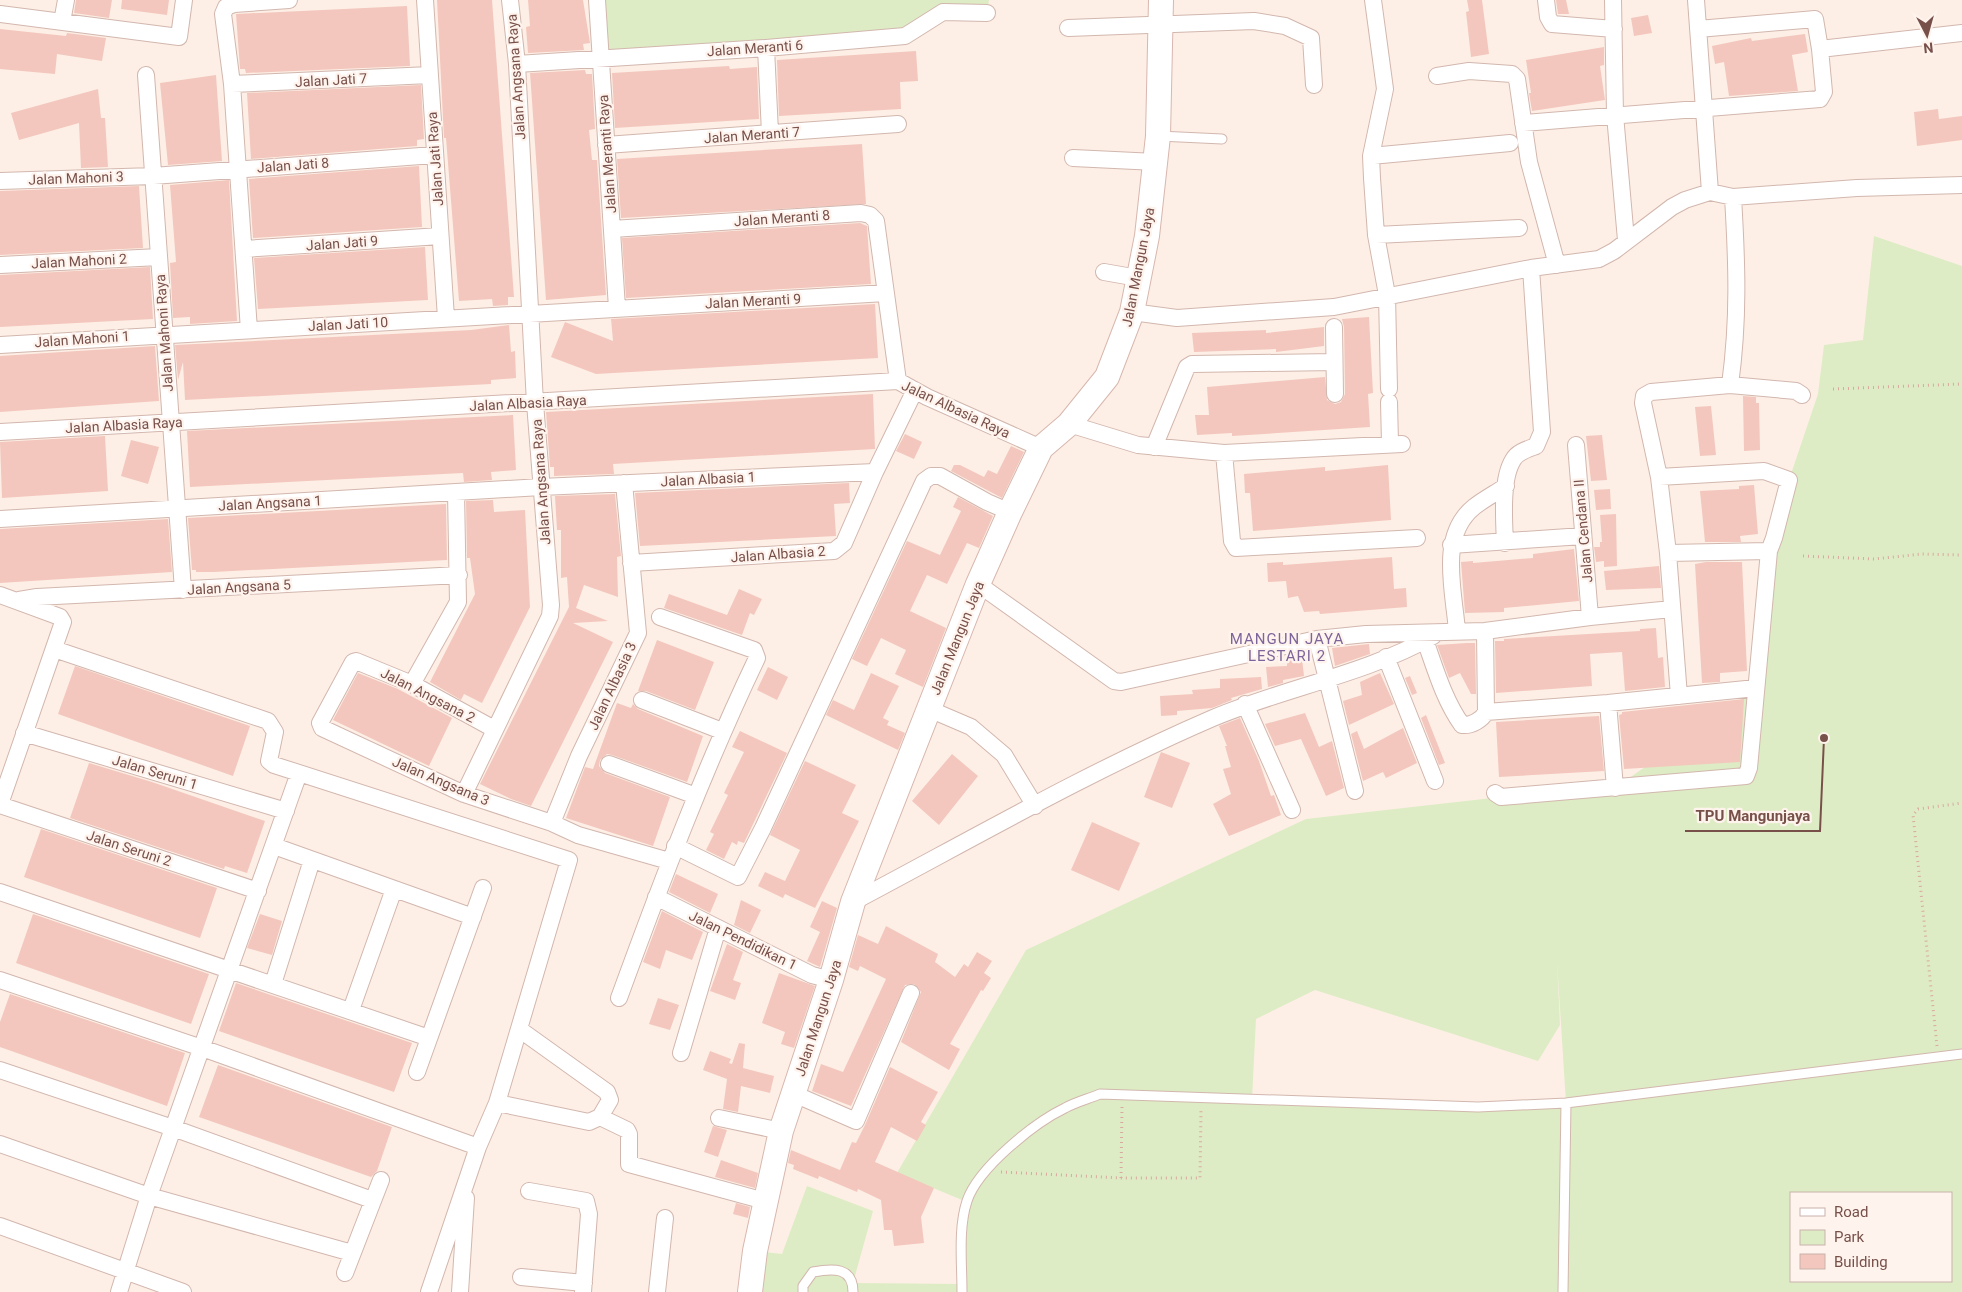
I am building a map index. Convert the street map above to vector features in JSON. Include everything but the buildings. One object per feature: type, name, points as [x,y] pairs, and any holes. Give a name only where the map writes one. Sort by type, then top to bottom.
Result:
[{"type":"street","points":[[62,22],[66,0]]},
{"type":"street","points":[[0,14],[178,36],[184,0]]},
{"type":"street","points":[[249,330],[232,84],[223,14],[226,7],[234,4],[289,0]]},
{"type":"street","name":"Jalan Jati Raya","points":[[425,0],[446,318]]},
{"type":"street","name":"Jalan Angsana Raya","points":[[464,794],[550,616],[551,605],[535,403],[517,64],[510,0]]},
{"type":"street","name":"Jalan Meranti Raya","points":[[597,0],[617,308]]},
{"type":"street","name":"Jalan Mangun Jaya","points":[[750,1292],[755,1251],[782,1131],[832,980],[853,902],[978,584],[1010,512],[1041,448],[1069,424],[1107,377],[1122,343],[1132,312],[1147,236],[1156,162],[1161,0]]},
{"type":"street","points":[[1069,424],[1154,447],[1224,452],[1396,443],[1389,396],[1387,295],[1376,235],[1371,156],[1385,90],[1374,0]]},
{"type":"street","points":[[1546,0],[1548,17],[1552,24],[1614,29]]},
{"type":"street","points":[[1613,0],[1614,115],[1626,240]]},
{"type":"street","points":[[1696,0],[1710,192]]},
{"type":"street","name":"Jalan Meranti 6","points":[[517,64],[601,57],[766,48],[905,36],[943,12],[987,14]]},
{"type":"street","points":[[1523,123],[1820,99],[1824,92],[1815,19],[1698,28]]},
{"type":"street","points":[[1068,28],[1254,21],[1285,26],[1310,38],[1314,85]]},
{"type":"street","points":[[1820,49],[1962,33]]},
{"type":"street","points":[[766,48],[770,133]]},
{"type":"street","points":[[1437,76],[1469,71],[1512,74],[1517,79],[1529,162],[1557,265]]},
{"type":"street","name":"Jalan Mahoni Raya","points":[[146,75],[183,590]]},
{"type":"street","name":"Jalan Jati 7","points":[[232,84],[430,75]]},
{"type":"street","name":"Jalan Meranti 7","points":[[606,145],[898,124]]},
{"type":"street","points":[[1371,156],[1510,143]]},
{"type":"street","name":"Jalan Jati 8","points":[[153,176],[434,155]]},
{"type":"street","points":[[1074,158],[1156,162]]},
{"type":"street","name":"Jalan Mahoni 3","points":[[0,181],[153,176]]},
{"type":"street","points":[[1132,312],[1177,318],[1334,307],[1387,295],[1459,284],[1531,268],[1598,259],[1614,252],[1626,240],[1672,207],[1685,200],[1710,192],[1733,197],[1857,188],[1962,185]]},
{"type":"street","points":[[1730,385],[1736,340],[1738,285],[1733,197]]},
{"type":"street","name":"Jalan Meranti 8","points":[[612,229],[861,213],[870,215],[876,221],[886,293]]},
{"type":"street","points":[[1376,235],[1519,228]]},
{"type":"street","name":"Jalan Jati 9","points":[[244,249],[440,236]]},
{"type":"street","name":"Jalan Mahoni 2","points":[[0,265],[159,257]]},
{"type":"street","points":[[1505,543],[1506,486],[1513,459],[1522,452],[1536,446],[1542,432],[1531,268]]},
{"type":"street","points":[[1104,272],[1138,278]]},
{"type":"street","points":[[886,293],[898,380]]},
{"type":"street","name":"Jalan Meranti 9","points":[[531,313],[886,293]]},
{"type":"street","name":"Jalan Jati 10","points":[[164,334],[531,313]]},
{"type":"street","points":[[1334,327],[1335,394]]},
{"type":"street","name":"Jalan Mahoni 1","points":[[0,345],[164,334]]},
{"type":"street","points":[[1154,447],[1187,367],[1192,364],[1334,362]]},
{"type":"street","name":"Jalan Albasia Raya","points":[[0,432],[535,403],[898,380],[915,390],[1041,448]]},
{"type":"street","points":[[1679,696],[1668,553],[1659,477],[1643,403],[1644,396],[1651,392],[1730,385],[1796,391],[1802,396]]},
{"type":"street","name":"Jalan Albasia 2","points":[[631,563],[834,551],[844,543],[875,472],[915,390]]},
{"type":"street","name":"Jalan Cendana II","points":[[1576,445],[1590,616]]},
{"type":"street","points":[[1224,452],[1232,541],[1236,548],[1417,538]]},
{"type":"street","points":[[1495,793],[1501,797],[1746,776],[1749,768],[1769,551],[1789,480],[1764,471],[1659,477]]},
{"type":"street","name":"Jalan Albasia 1","points":[[541,487],[875,472]]},
{"type":"street","name":"Jalan Angsana 3","points":[[360,662],[353,662],[320,723],[322,728],[464,794],[552,823],[578,835],[672,853],[738,877],[763,828],[924,481],[931,476],[940,476],[987,502],[1010,512]]},
{"type":"street","name":"Jalan Albasia 3","points":[[552,823],[579,756],[638,633],[624,483]]},
{"type":"street","points":[[1457,630],[1451,545],[1464,518],[1469,512],[1506,486]]},
{"type":"street","name":"Jalan Angsana 1","points":[[0,519],[541,487]]},
{"type":"street","points":[[412,684],[458,602],[456,492]]},
{"type":"street","points":[[1451,545],[1505,543],[1583,536]]},
{"type":"street","points":[[1668,553],[1769,551]]},
{"type":"street","name":"Jalan Angsana 5","points":[[19,600],[37,597],[459,575]]},
{"type":"street","points":[[978,584],[1114,681],[1132,682],[1317,640],[1366,634],[1431,637]]},
{"type":"street","points":[[0,595],[19,600],[62,619],[54,649],[0,804]]},
{"type":"street","points":[[853,902],[1150,745],[1245,704],[1386,657],[1431,637],[1457,630],[1485,630],[1590,616],[1672,610]]},
{"type":"street","points":[[619,998],[672,853],[722,731],[757,658],[754,650],[660,617]]},
{"type":"street","points":[[1431,637],[1447,697],[1462,725],[1467,726],[1483,718],[1486,712],[1485,630]]},
{"type":"street","points":[[1317,640],[1325,678],[1355,791]]},
{"type":"street","points":[[54,649],[268,721],[275,732],[269,760],[274,765],[569,860],[565,881],[497,1103],[478,1147],[429,1292]]},
{"type":"street","points":[[1386,657],[1435,782]]},
{"type":"street","name":"Jalan Angsana 2","points":[[360,662],[412,684],[494,729]]},
{"type":"street","points":[[1486,712],[1608,703],[1756,688]]},
{"type":"street","points":[[642,700],[722,731]]},
{"type":"street","points":[[1608,703],[1615,788]]},
{"type":"street","points":[[1245,704],[1292,810]]},
{"type":"street","points":[[929,709],[971,727],[1004,755],[1035,806]]},
{"type":"street","name":"Jalan Seruni 1","points":[[24,733],[286,811]]},
{"type":"street","points":[[609,764],[696,796]]},
{"type":"street","points":[[119,1292],[149,1196],[274,846],[298,773]]},
{"type":"street","name":"Jalan Seruni 2","points":[[0,804],[258,891]]},
{"type":"street","points":[[274,846],[473,917]]},
{"type":"street","points":[[273,984],[312,860]]},
{"type":"street","points":[[417,1072],[483,888]]},
{"type":"street","points":[[351,1010],[394,889]]},
{"type":"street","points":[[0,892],[429,1038]]},
{"type":"street","name":"Jalan Pendidikan 1","points":[[656,897],[812,975],[832,980]]},
{"type":"street","points":[[680,1054],[718,928]]},
{"type":"street","points":[[0,980],[202,1048],[478,1147]]},
{"type":"street","points":[[794,1094],[856,1120],[912,993]]},
{"type":"street","points":[[497,1103],[588,1122],[600,1117],[610,1100],[607,1092],[519,1029]]},
{"type":"street","points":[[0,1070],[173,1128],[372,1200]]},
{"type":"street","points":[[600,1117],[627,1130],[629,1134],[629,1164],[765,1201]]},
{"type":"street","points":[[719,1118],[782,1131]]},
{"type":"street","points":[[0,1144],[149,1196],[352,1253]]},
{"type":"street","points":[[460,1292],[468,1176]]},
{"type":"street","points":[[345,1273],[381,1180]]},
{"type":"street","points":[[521,1276],[583,1287],[589,1207],[586,1202],[529,1191]]},
{"type":"street","points":[[657,1292],[664,1218]]},
{"type":"street","points":[[0,1226],[125,1273],[183,1292]]},
{"type":"lane","points":[[1158,136],[1222,139]]},
{"type":"lane","points":[[962,1292],[963,1220],[967,1202],[976,1182],[1015,1142],[1064,1108],[1100,1094],[1478,1106],[1566,1103],[1962,1054]]},
{"type":"lane","points":[[1563,1292],[1566,1103]]},
{"type":"lane","points":[[803,1292],[803,1286],[813,1272],[824,1270],[842,1272],[849,1275],[853,1283],[853,1292]]},
{"type":"path","points":[[1833,389],[1962,384]]},
{"type":"path","points":[[1803,556],[1874,559],[1922,554],[1962,555]]},
{"type":"path","points":[[1938,1057],[1913,815],[1918,809],[1962,803]]},
{"type":"path","points":[[1121,1178],[1122,1095]]},
{"type":"path","points":[[986,1172],[1121,1178],[1200,1178],[1201,1097]]},
{"type":"green space","points":[[597,0],[989,0],[987,13],[958,11],[919,28],[601,57]]},
{"type":"green space","points":[[1874,236],[1962,266],[1962,1292],[750,1292],[755,1251],[782,1254],[807,1186],[873,1211],[853,1283],[962,1284],[967,1202],[897,1173],[1026,950],[1306,819],[1510,796],[1615,788],[1756,689],[1769,551],[1789,480],[1818,394],[1824,345],[1863,340]],"holes":[[[1557,961],[1566,1103],[1478,1107],[1252,1099],[1256,1019],[1315,990],[1538,1061],[1560,1025]]]},
{"type":"place","name":"TPU Mangunjaya","points":[[1824,738]]},
{"type":"district","name":"MANGUN JAYA LESTARI 2","points":[[1287,648]]}]
